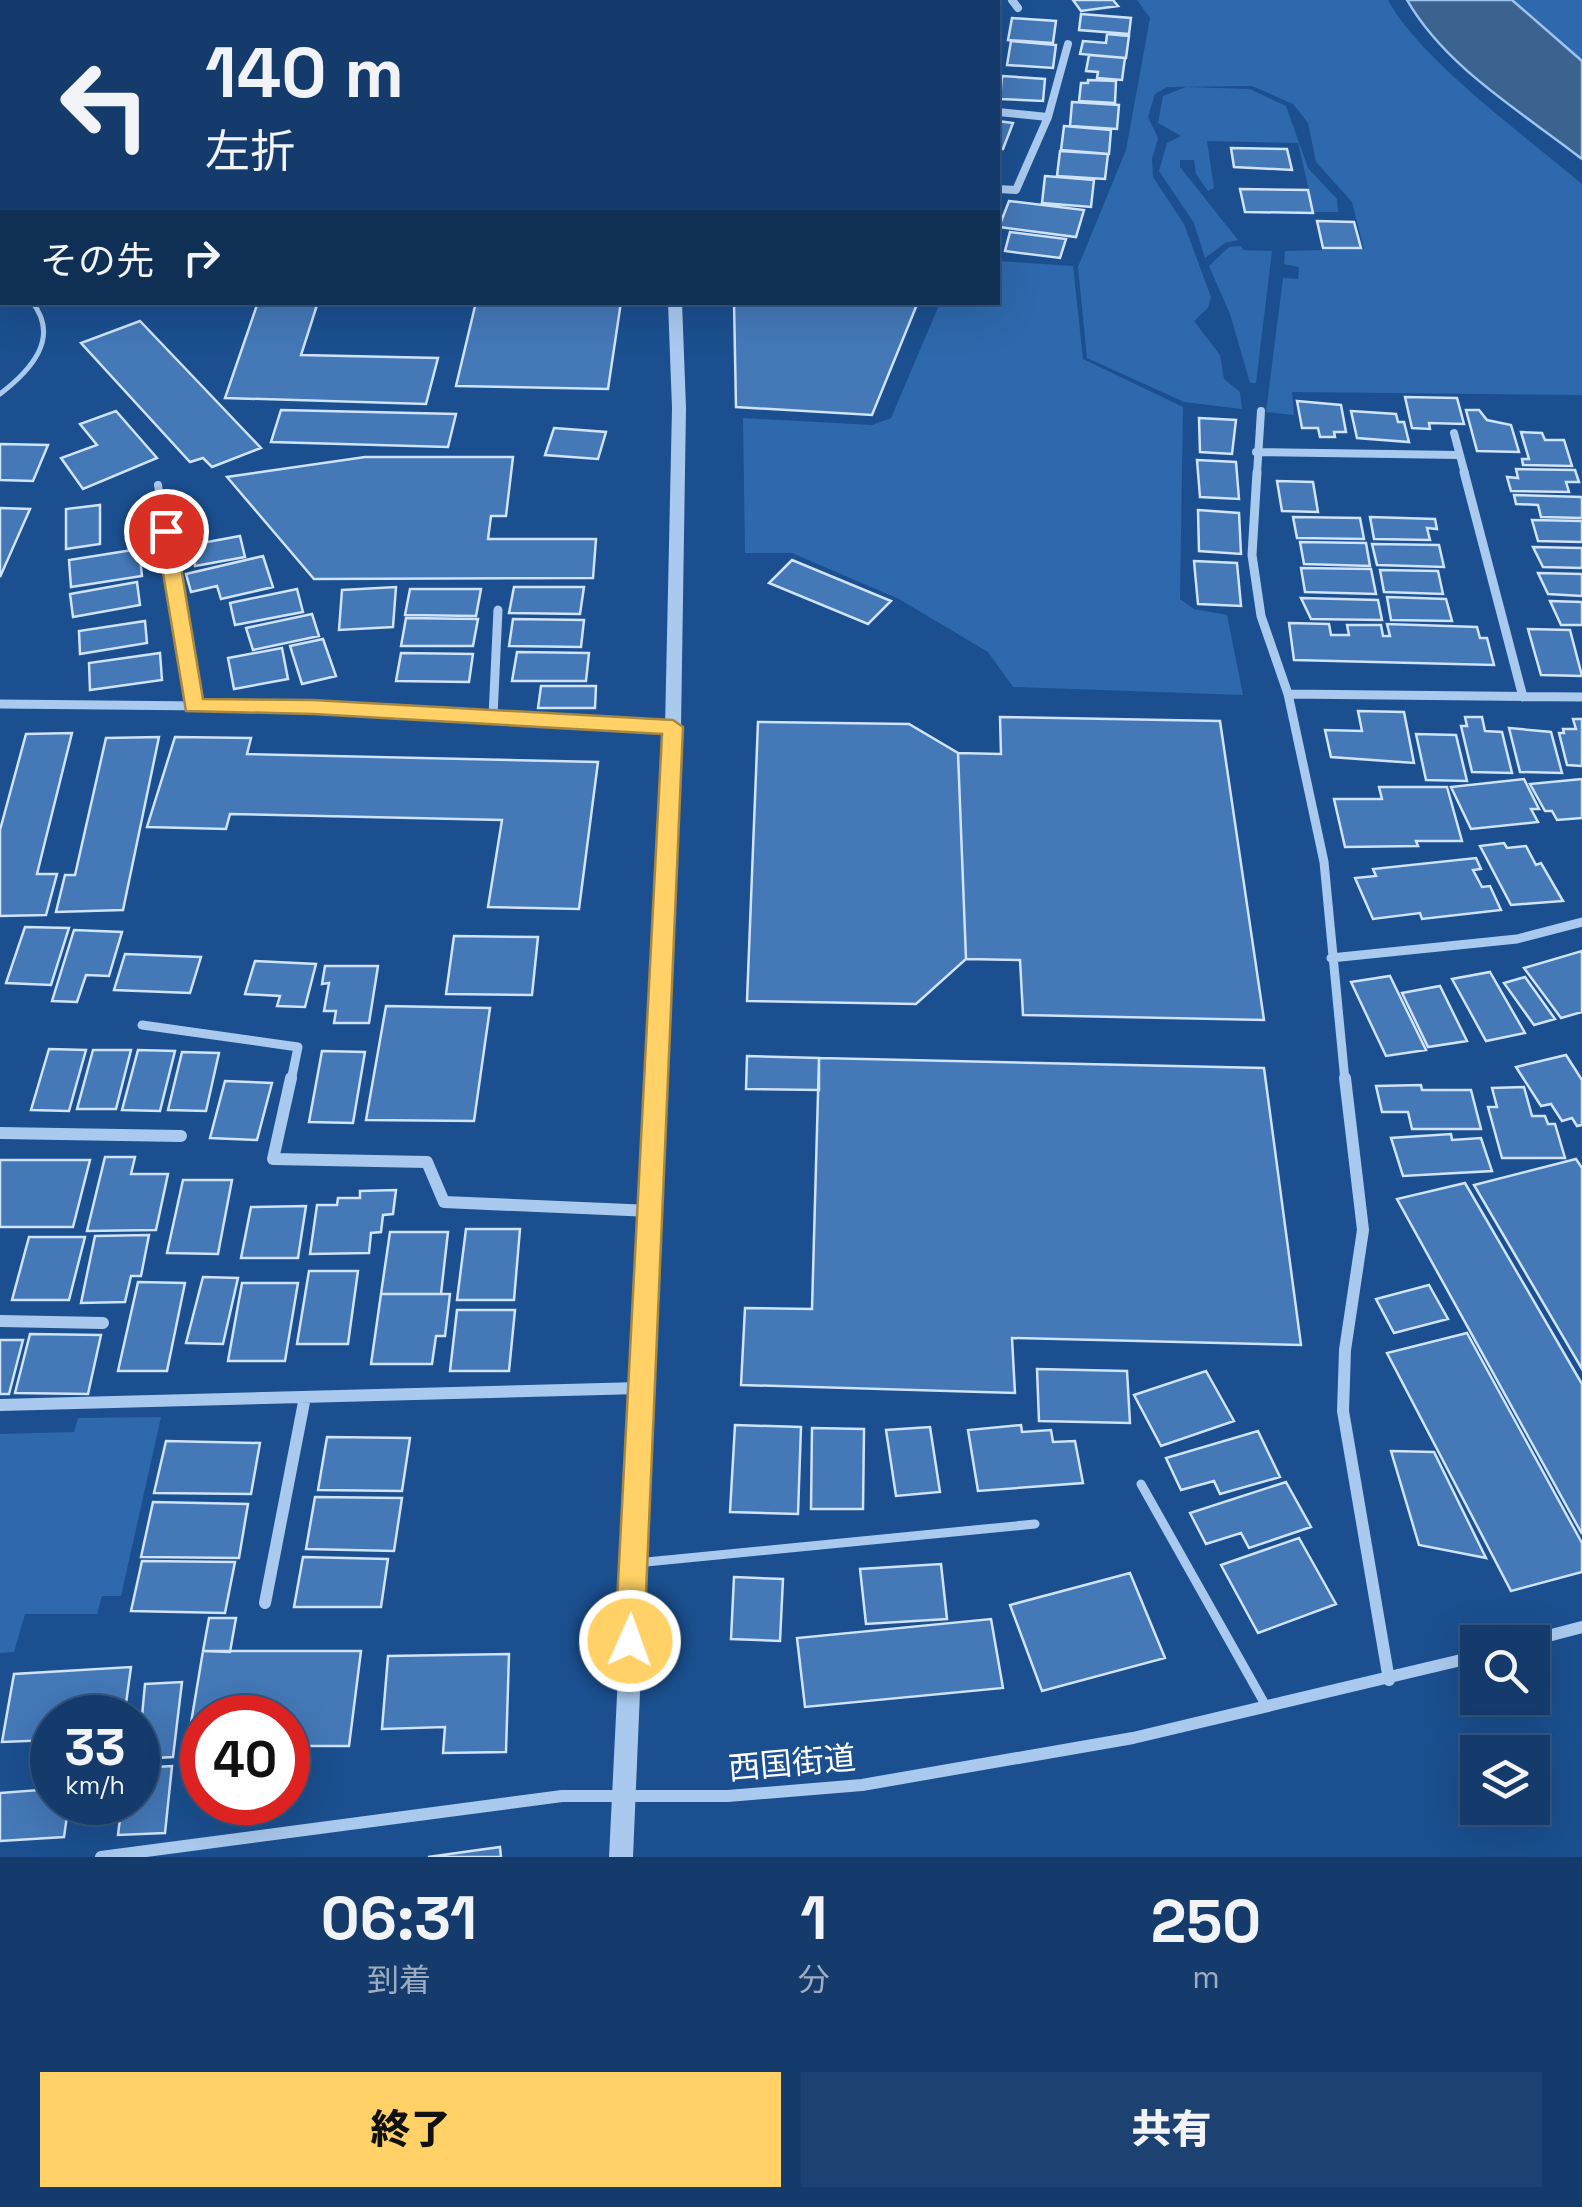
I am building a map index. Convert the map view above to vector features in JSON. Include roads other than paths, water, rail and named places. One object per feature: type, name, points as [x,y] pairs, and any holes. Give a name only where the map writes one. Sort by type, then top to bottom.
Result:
[{"type":"street","points":[[1012,0],[1018,8]]},
{"type":"street","points":[[1000,189],[1016,190],[1048,117],[1068,44]]},
{"type":"street","points":[[1000,112],[1048,117]]},
{"type":"street","points":[[622,1857],[640,1388],[673,727],[679,408],[675,305]]},
{"type":"street","points":[[1260,411],[1252,555],[1267,639],[1288,694],[1324,862],[1331,958],[1363,1230],[1345,1350],[1343,1411],[1389,1680]]},
{"type":"street","points":[[1454,433],[1522,696]]},
{"type":"street","points":[[1256,452],[1460,456]]},
{"type":"street","points":[[493,716],[498,610]]},
{"type":"street","points":[[1288,694],[1582,698]]},
{"type":"street","points":[[0,704],[313,707],[673,727]]},
{"type":"street","points":[[1331,958],[1517,938],[1582,922]]},
{"type":"street","points":[[142,1026],[298,1047],[273,1160],[427,1162],[444,1202],[651,1211]]},
{"type":"street","points":[[0,1133],[181,1136]]},
{"type":"street","points":[[0,1321],[103,1323]]},
{"type":"street","points":[[0,1405],[640,1388]]},
{"type":"street","points":[[265,1603],[305,1397]]},
{"type":"street","points":[[1550,1635],[1582,1627]]},
{"type":"street","name":"西国街道","points":[[102,1857],[562,1796],[728,1796],[862,1785],[1133,1738],[1460,1661]]},
{"type":"lane","points":[[0,394],[23,375],[41,349],[44,324],[34,305]]},
{"type":"lane","points":[[158,485],[194,706]]},
{"type":"lane","points":[[1140,1484],[1267,1708]]},
{"type":"lane","points":[[633,1563],[1035,1524]]}]
